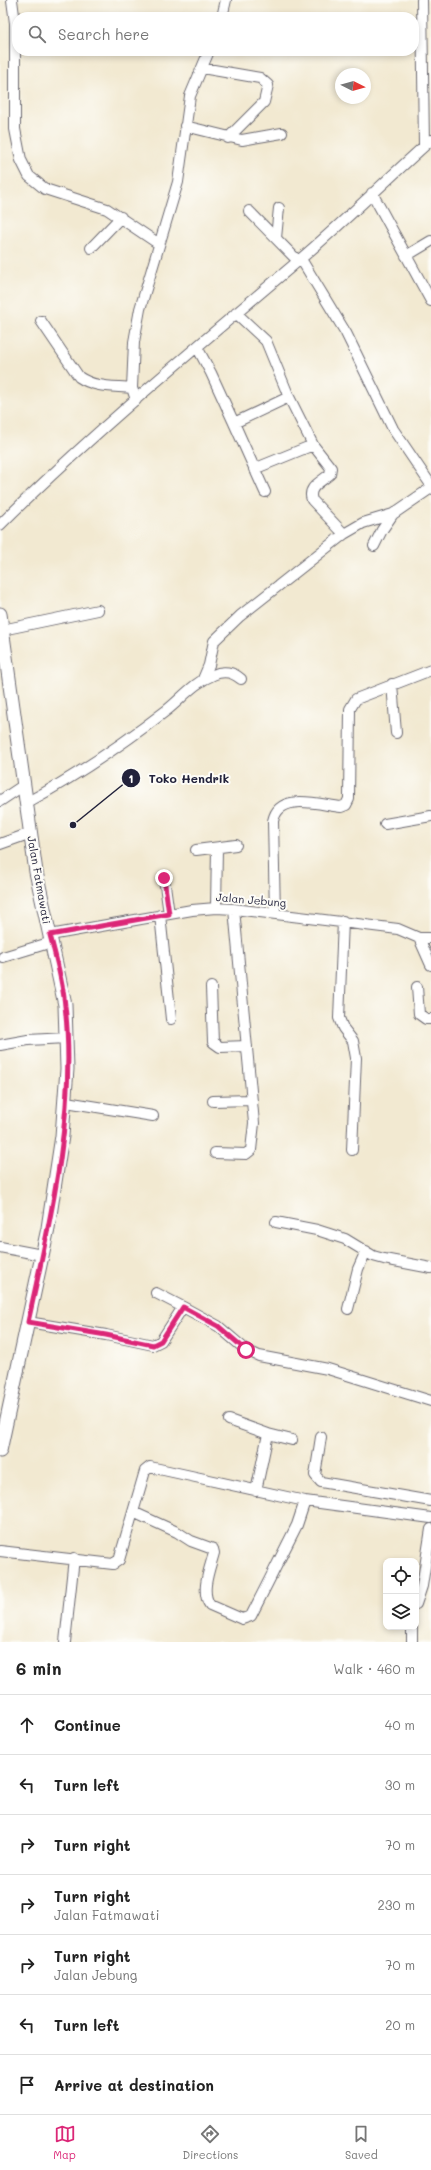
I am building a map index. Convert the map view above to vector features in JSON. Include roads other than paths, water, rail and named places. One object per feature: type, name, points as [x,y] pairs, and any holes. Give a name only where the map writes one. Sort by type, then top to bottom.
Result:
[{"type":"street","points":[[12,0],[14,12]]},
{"type":"street","points":[[223,12],[226,0]]},
{"type":"street","points":[[0,525],[55,472],[196,347],[300,260],[428,143],[422,0]]},
{"type":"street","points":[[16,56],[15,129],[24,168],[36,183],[45,189],[96,204],[121,217],[159,244]]},
{"type":"street","points":[[136,400],[132,388],[134,342],[140,309],[178,182],[190,96],[207,56]]},
{"type":"street","points":[[202,68],[260,78],[268,85],[264,102],[228,138]]},
{"type":"street","points":[[185,126],[228,138],[242,140],[282,133]]},
{"type":"street","points":[[372,194],[431,302]]},
{"type":"street","points":[[276,238],[279,208]]},
{"type":"street","points":[[202,679],[209,665],[214,641],[240,616],[344,534],[363,523],[393,514],[430,492],[394,430],[346,333],[300,260],[249,211]]},
{"type":"street","points":[[91,248],[121,217]]},
{"type":"street","points":[[406,256],[431,241]]},
{"type":"street","points":[[236,313],[266,341],[289,397],[313,444],[330,465],[331,472],[312,488],[311,498],[344,534]]},
{"type":"street","points":[[41,321],[79,377],[88,382],[103,386],[132,388]]},
{"type":"street","points":[[196,347],[211,373],[265,492]]},
{"type":"street","points":[[234,423],[289,397]]},
{"type":"street","points":[[254,469],[313,444]]},
{"type":"street","points":[[374,546],[382,530],[393,514]]},
{"type":"street","points":[[2,630],[98,610]]},
{"type":"street","name":"Jalan Fatmawati","points":[[0,614],[26,803],[42,903],[65,1005],[67,1038],[66,1102],[53,1197],[28,1322],[0,1447]]},
{"type":"street","points":[[275,914],[273,820],[276,810],[288,803],[298,802],[341,807],[346,805],[349,799],[350,709],[356,699],[431,670]]},
{"type":"street","points":[[26,803],[58,786],[116,747],[166,710],[202,679],[220,672],[226,672],[237,676],[241,680]]},
{"type":"street","points":[[392,684],[396,733]]},
{"type":"street","points":[[0,801],[24,785]]},
{"type":"street","points":[[385,824],[431,816]]},
{"type":"street","points":[[0,844],[31,833]]},
{"type":"street","points":[[196,850],[236,845]]},
{"type":"street","points":[[216,908],[217,848]]},
{"type":"street","points":[[164,878],[164,914],[171,1019]]},
{"type":"street","name":"Jalan Jebung","points":[[3,957],[51,939],[164,914],[216,908],[398,928],[419,938]]},
{"type":"street","points":[[215,1153],[246,1154],[251,1150],[254,1123],[234,909]]},
{"type":"street","points":[[343,921],[339,1018],[343,1028],[353,1041],[356,1058],[352,1150]]},
{"type":"street","points":[[431,938],[419,938],[431,965]]},
{"type":"street","points":[[211,987],[213,1042],[220,1047],[247,1046]]},
{"type":"street","points":[[417,987],[419,1014],[431,1019]]},
{"type":"street","points":[[0,1045],[28,1040],[67,1038]]},
{"type":"street","points":[[213,1101],[252,1100]]},
{"type":"street","points":[[66,1102],[153,1116]]},
{"type":"street","points":[[276,1222],[317,1230],[345,1239],[384,1259],[431,1268]]},
{"type":"street","points":[[0,1247],[42,1255]]},
{"type":"street","points":[[348,1309],[358,1269],[366,1251]]},
{"type":"street","points":[[156,1293],[218,1326],[246,1350],[260,1356],[328,1369],[431,1401]]},
{"type":"street","points":[[28,1322],[106,1335],[153,1345],[161,1341],[183,1307]]},
{"type":"street","points":[[229,1420],[268,1434],[292,1440]]},
{"type":"street","points":[[256,1491],[268,1434]]},
{"type":"street","points":[[321,1437],[315,1475],[321,1482],[431,1501]]},
{"type":"street","points":[[0,1551],[74,1558],[113,1564],[117,1563],[145,1471],[150,1467],[304,1501],[431,1518]]},
{"type":"street","points":[[133,1512],[177,1532],[191,1541],[213,1549],[214,1553],[206,1584],[207,1601],[210,1605],[242,1619],[251,1616],[297,1525],[304,1501]]},
{"type":"street","points":[[419,1595],[422,1586],[431,1529]]},
{"type":"street","points":[[65,1642],[74,1558]]},
{"type":"street","points":[[412,1630],[412,1642]]},
{"type":"place","name":"Toko Hendrik","points":[[73,825]]}]
